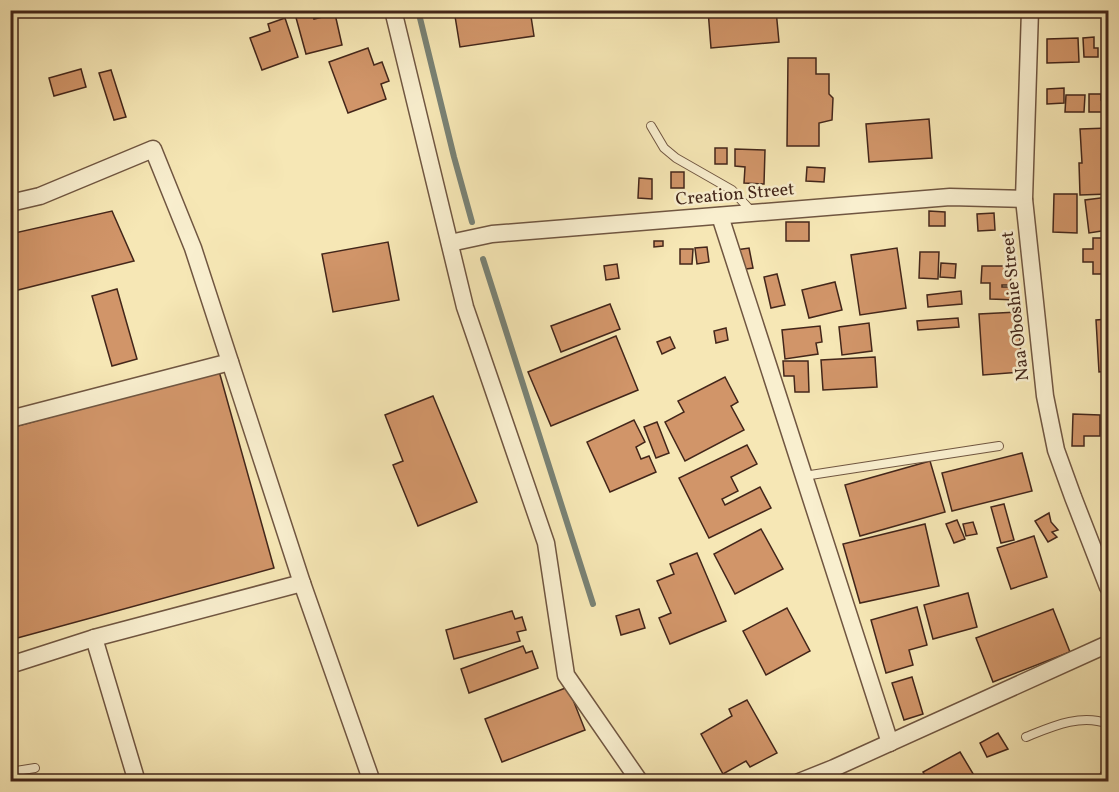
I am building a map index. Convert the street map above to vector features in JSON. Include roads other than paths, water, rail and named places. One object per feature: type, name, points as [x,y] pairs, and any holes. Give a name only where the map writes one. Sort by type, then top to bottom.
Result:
[{"type":"street","points":[[393,10],[465,307],[546,543],[566,675],[640,782]]},
{"type":"street","name":"Naa Oboshie Street","points":[[1030,10],[1024,199],[1044,396],[1054,439],[1073,498],[1108,586]]},
{"type":"street","points":[[10,203],[40,196],[153,149],[193,248],[302,583],[372,782]]},
{"type":"street","name":"Creation Street","points":[[450,243],[492,234],[950,197],[1024,199]]},
{"type":"street","points":[[720,216],[890,743]]},
{"type":"street","points":[[10,419],[230,362]]},
{"type":"street","points":[[10,665],[94,638],[302,583]]},
{"type":"street","points":[[94,638],[137,782]]},
{"type":"street","points":[[799,782],[1108,644]]},
{"type":"lane","points":[[651,126],[664,148],[676,158],[732,190],[753,213]]},
{"type":"lane","points":[[804,476],[999,446]]},
{"type":"lane","points":[[1026,737],[1061,723],[1083,720],[1108,723]]},
{"type":"lane","points":[[10,772],[35,768]]},
{"type":"lane","points":[[1101,782],[1108,768]]},
{"type":"waterway","points":[[418,10],[472,222]]},
{"type":"waterway","points":[[483,259],[593,604]]}]
